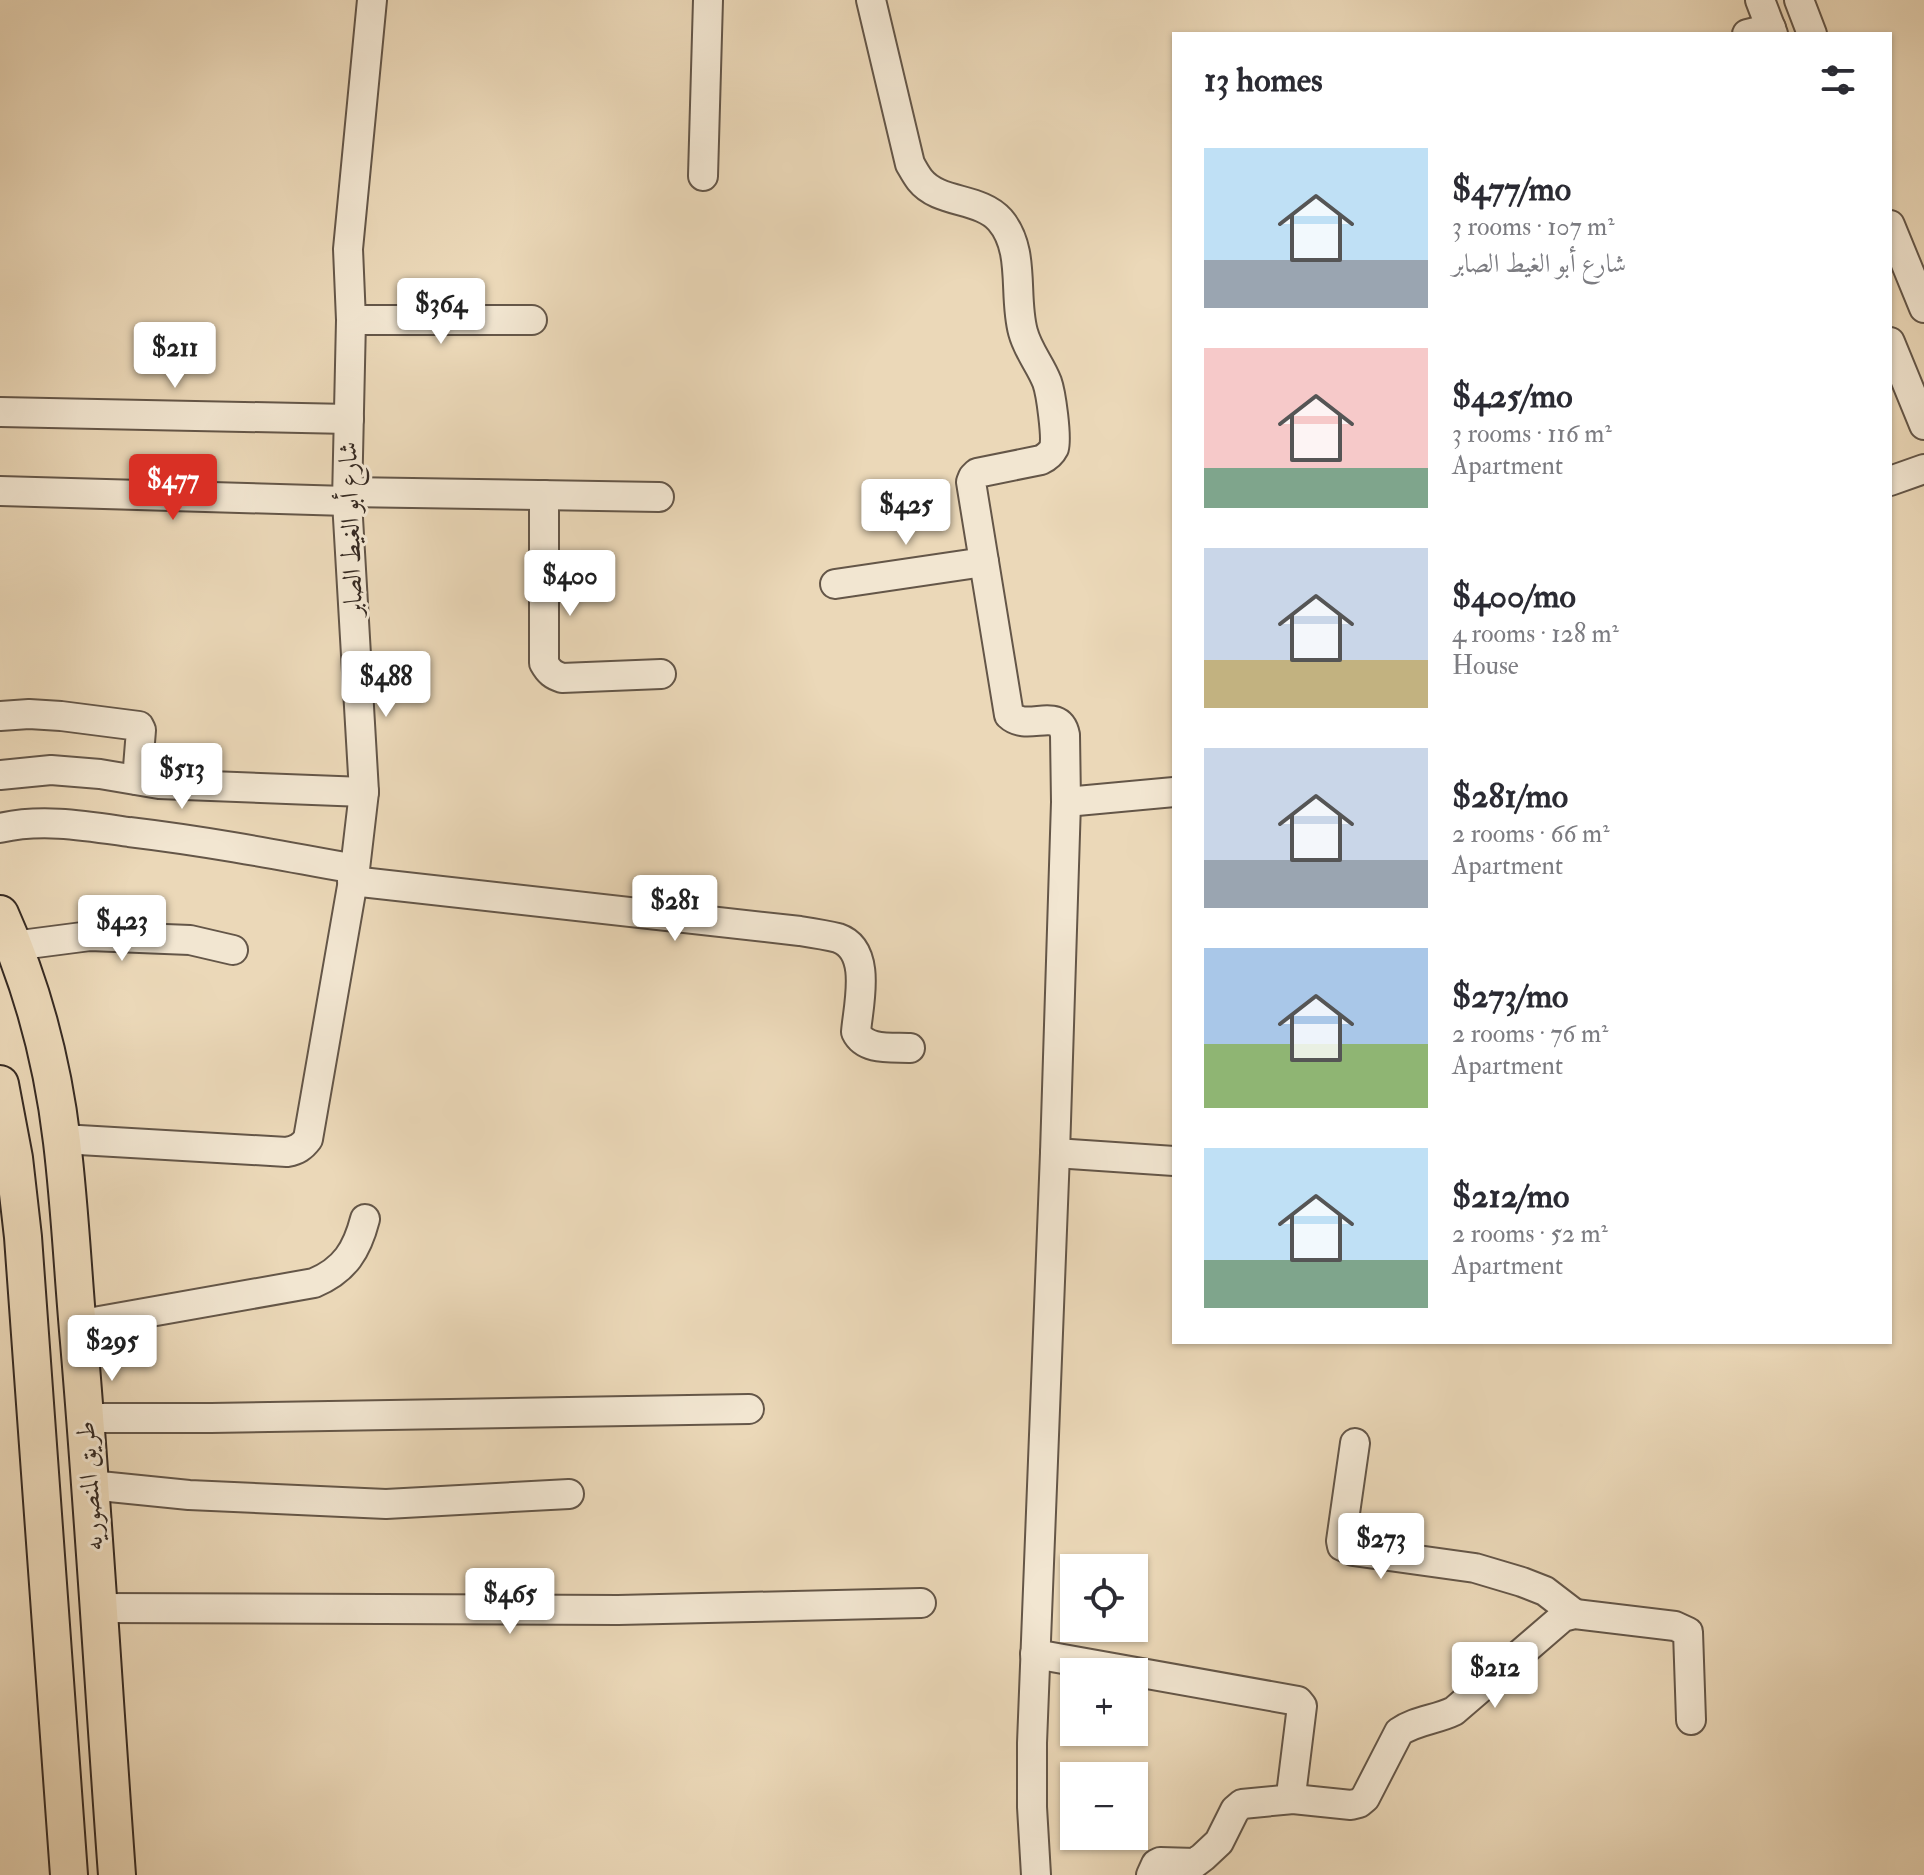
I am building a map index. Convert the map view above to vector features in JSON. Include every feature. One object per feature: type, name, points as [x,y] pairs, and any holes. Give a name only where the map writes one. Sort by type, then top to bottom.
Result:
[{"type":"main road","name":"طريق المنصوريه","points":[[6,930],[35,1012],[62,1139],[117,1875]]},
{"type":"main road","name":"طريق المنصوريه","points":[[0,1084],[14,1158],[23,1237],[69,1875]]},
{"type":"main road","points":[[23,1237],[70,1234]]},
{"type":"street","name":"شارع أبو الغيط الصابر","points":[[62,1139],[287,1152],[303,1146],[308,1139],[364,792],[347,496],[351,320],[348,249],[372,0]]},
{"type":"street","points":[[703,176],[708,0]]},
{"type":"street","points":[[871,0],[910,164],[920,181],[935,193],[978,207],[997,217],[1011,234],[1022,332],[1028,349],[1044,375],[1051,398],[1055,443],[1048,457],[977,473],[971,482],[1006,708],[1015,721],[1023,723],[1049,719],[1063,727],[1066,802],[1035,1654],[1032,1807],[1036,1875]]},
{"type":"street","points":[[1760,0],[1764,32]]},
{"type":"street","points":[[1799,0],[1811,32]]},
{"type":"street","points":[[1892,230],[1924,308]]},
{"type":"street","points":[[351,320],[532,320]]},
{"type":"street","points":[[1892,347],[1924,425]]},
{"type":"street","points":[[0,412],[349,419]]},
{"type":"street","points":[[1892,480],[1924,469]]},
{"type":"street","points":[[0,491],[659,497]]},
{"type":"street","points":[[544,495],[544,663],[548,670],[562,678],[661,674]]},
{"type":"street","points":[[835,584],[984,562]]},
{"type":"street","points":[[0,716],[61,716],[139,726],[137,780]]},
{"type":"street","points":[[0,775],[51,770],[159,784],[364,792]]},
{"type":"street","points":[[1066,802],[1172,792]]},
{"type":"street","points":[[0,828],[21,823],[84,826],[207,842],[353,875],[800,931],[842,939],[855,951],[860,963],[858,1038],[879,1047],[910,1048]]},
{"type":"street","points":[[6,930],[190,940],[233,950]]},
{"type":"street","points":[[1055,1153],[1172,1161]]},
{"type":"street","points":[[77,1325],[314,1283],[329,1276],[347,1260],[360,1240],[365,1219]]},
{"type":"street","points":[[85,1418],[749,1409]]},
{"type":"street","points":[[1355,1443],[1342,1546],[1353,1551],[1475,1568],[1545,1591],[1575,1614]]},
{"type":"street","points":[[90,1485],[189,1495],[386,1504],[569,1494]]},
{"type":"street","points":[[98,1608],[618,1610],[921,1603]]},
{"type":"street","points":[[1151,1875],[1160,1862],[1195,1863],[1203,1857],[1219,1842],[1235,1810],[1242,1804],[1293,1799],[1351,1805],[1359,1803],[1365,1798],[1399,1732],[1454,1711],[1563,1617],[1575,1614],[1675,1626],[1688,1632],[1691,1720]]},
{"type":"street","points":[[1035,1654],[1298,1701],[1302,1706],[1293,1799]]}]
